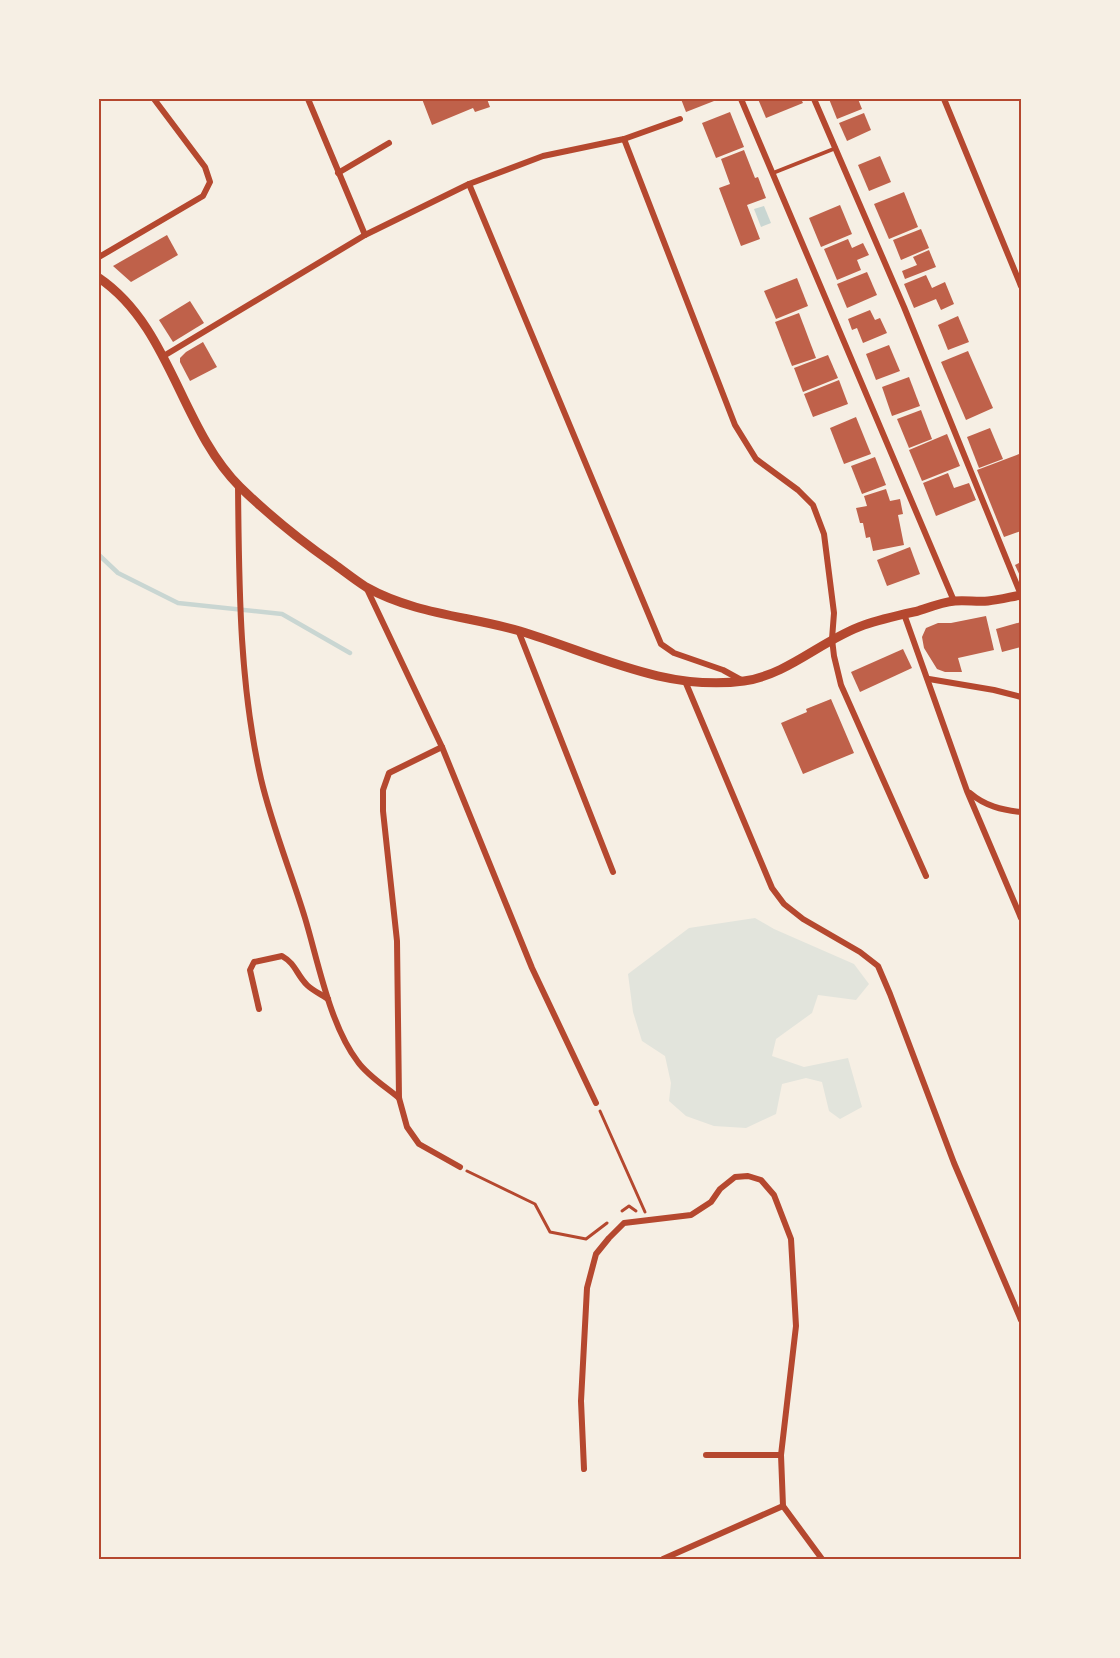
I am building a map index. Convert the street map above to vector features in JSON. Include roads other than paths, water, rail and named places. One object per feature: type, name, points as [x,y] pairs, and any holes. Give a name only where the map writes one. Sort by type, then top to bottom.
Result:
[{"type":"main road","points":[[99,278],[123,296],[135,311],[162,357],[200,432],[238,485],[291,534],[366,587],[404,604],[435,613],[518,630],[627,668],[685,681],[744,681],[761,677],[791,663],[832,639],[864,625],[954,601],[989,601],[1021,595]]},
{"type":"street","points":[[99,257],[203,196],[210,182],[205,167],[154,99]]},
{"type":"street","points":[[308,99],[365,235]]},
{"type":"street","points":[[741,99],[954,601]]},
{"type":"street","points":[[814,99],[904,307],[1021,595]]},
{"type":"street","points":[[944,99],[1021,286]]},
{"type":"street","points":[[162,357],[365,235],[469,184],[543,156],[624,139],[680,119]]},
{"type":"street","points":[[624,139],[735,425],[756,459],[798,490],[813,505],[824,534],[834,613],[832,639],[841,685],[926,876]]},
{"type":"street","points":[[338,172],[389,143]]},
{"type":"street","points":[[469,184],[661,644],[674,653],[723,669],[744,681]]},
{"type":"street","points":[[238,485],[239,585],[243,649],[249,717],[261,780],[329,999],[344,1039],[358,1063],[399,1098]]},
{"type":"street","points":[[366,587],[442,747],[532,968],[596,1103]]},
{"type":"street","points":[[904,614],[967,791],[1021,918]]},
{"type":"street","points":[[518,630],[613,872]]},
{"type":"street","points":[[929,679],[1021,697]]},
{"type":"street","points":[[685,681],[772,888],[784,904],[803,919],[860,952],[878,966],[954,1162],[1021,1320]]},
{"type":"street","points":[[442,747],[389,773],[383,790],[383,811],[397,941],[399,1098],[407,1127],[419,1144],[460,1167]]},
{"type":"street","points":[[967,791],[985,803],[1006,811],[1021,812]]},
{"type":"street","points":[[259,1009],[250,970],[254,962],[282,956],[293,963],[309,986],[329,999]]},
{"type":"street","points":[[584,1469],[581,1401],[587,1288],[596,1254],[624,1223],[691,1215],[711,1202],[720,1189],[735,1177],[748,1176],[761,1180],[774,1195],[791,1239],[796,1326],[782,1455],[783,1506],[822,1559]]},
{"type":"street","points":[[706,1455],[782,1455]]},
{"type":"street","points":[[663,1559],[783,1506]]},
{"type":"lane","points":[[772,173],[837,148]]},
{"type":"waterway","points":[[99,555],[118,573],[178,603],[282,614],[350,653]]}]
